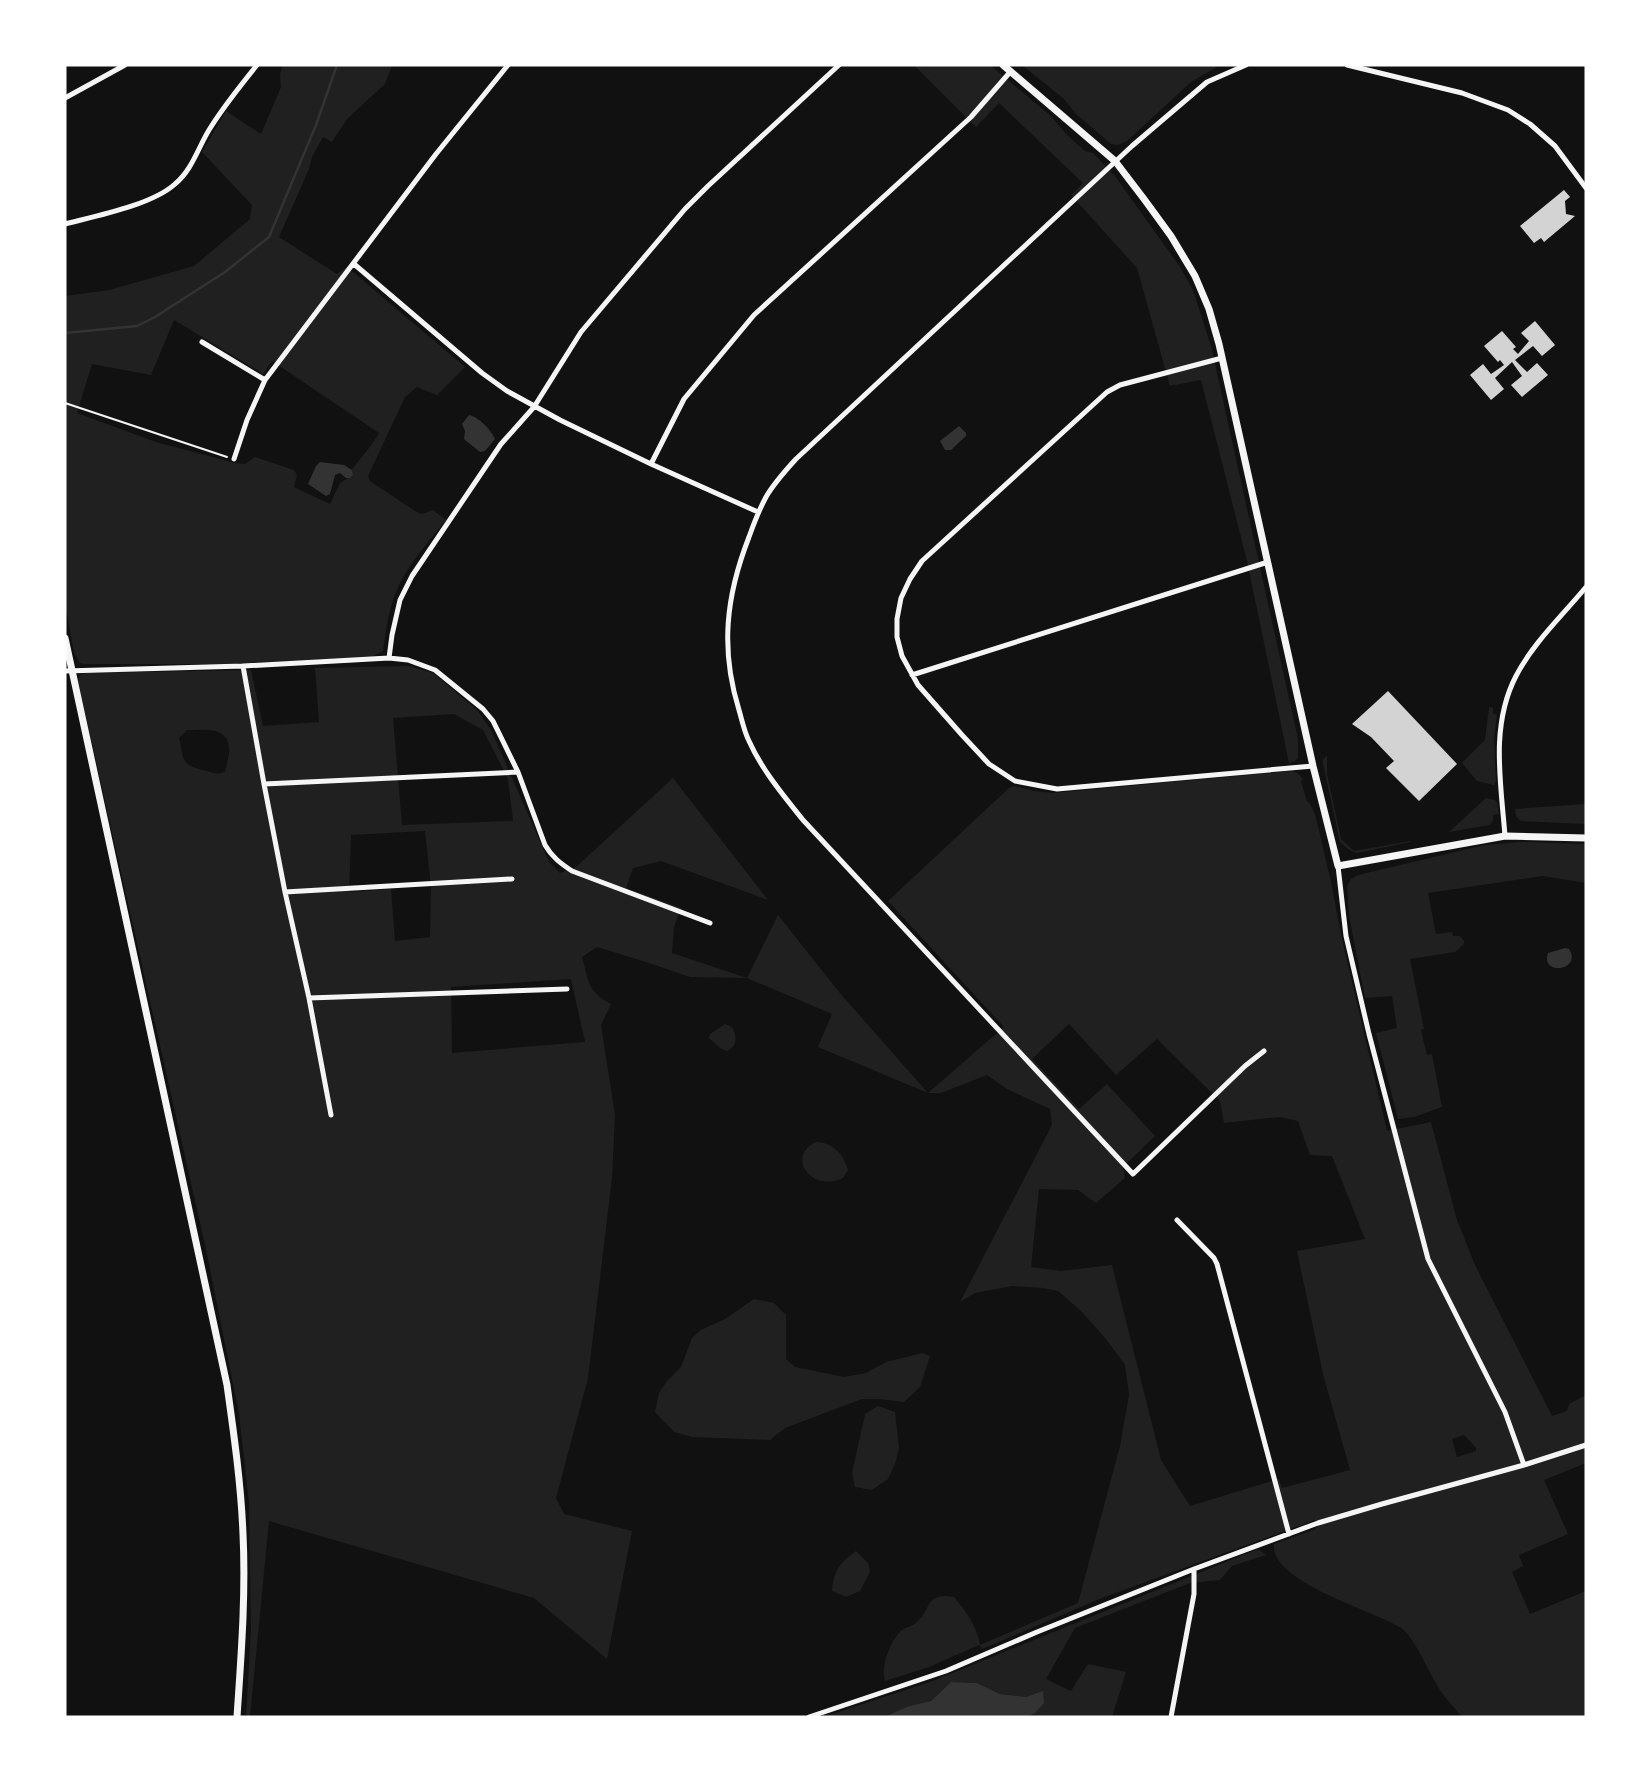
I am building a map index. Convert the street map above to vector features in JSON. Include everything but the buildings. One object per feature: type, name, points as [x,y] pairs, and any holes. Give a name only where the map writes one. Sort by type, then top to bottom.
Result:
[{"type":"main road","points":[[1003,65],[1115,161],[1171,236],[1195,276],[1209,309],[1338,866],[1505,836],[1586,838]]},
{"type":"main road","points":[[65,638],[68,671],[226,1385],[237,1453],[244,1584],[237,1717]]},
{"type":"street","points":[[65,99],[125,65]]},
{"type":"street","points":[[65,224],[140,202],[174,186],[192,163],[222,109],[257,65]]},
{"type":"street","points":[[234,459],[265,380],[436,154],[508,65]]},
{"type":"street","points":[[389,658],[400,600],[412,576],[490,459],[510,432],[534,407],[582,332],[685,209],[839,65]]},
{"type":"street","points":[[1246,65],[1207,82],[1115,161],[796,459],[777,480],[758,512],[732,589],[727,623],[727,653],[732,687],[748,740],[772,783],[803,820],[1133,1174],[1264,1051]]},
{"type":"street","points":[[1347,65],[1462,93],[1508,110],[1530,124],[1555,146],[1586,188]]},
{"type":"street","points":[[651,464],[684,399],[754,315],[971,117],[1011,71]]},
{"type":"street","points":[[354,264],[482,373],[507,391],[651,464],[758,512]]},
{"type":"street","points":[[202,342],[265,380]]},
{"type":"street","points":[[1222,358],[1120,385],[1107,392],[922,561],[901,598],[897,637],[902,656],[918,685],[989,764],[1014,781],[1057,789],[1313,765]]},
{"type":"street","points":[[912,675],[1268,562]]},
{"type":"street","points":[[1505,836],[1499,743],[1504,704],[1523,664],[1586,587]]},
{"type":"street","points":[[68,671],[389,658],[408,660],[435,670],[483,709],[493,721],[518,772],[551,855],[572,871],[710,923]]},
{"type":"street","points":[[243,666],[331,1115]]},
{"type":"street","points":[[264,784],[518,772]]},
{"type":"street","points":[[1338,866],[1346,936],[1428,1259],[1505,1412],[1524,1465]]},
{"type":"street","points":[[285,891],[512,879]]},
{"type":"street","points":[[309,998],[567,989]]},
{"type":"street","points":[[1177,1220],[1217,1264],[1289,1534]]},
{"type":"street","points":[[809,1717],[946,1671],[1194,1569],[1318,1523],[1586,1445]]},
{"type":"street","points":[[1171,1717],[1194,1594],[1194,1569]]},
{"type":"path","points":[[65,403],[234,459]]},
{"type":"shaded area","points":[[283,65],[392,65],[385,84],[347,119],[332,142],[323,137],[279,237],[337,274],[347,267],[465,367],[437,395],[417,387],[405,397],[368,476],[370,481],[415,511],[422,514],[433,510],[446,520],[400,582],[391,607],[383,651],[372,657],[226,664],[80,663],[74,653],[65,603],[65,296],[109,290],[194,266],[250,219],[252,205],[202,152],[226,111],[261,134],[281,87],[280,74]],"holes":[[[174,320],[263,374],[272,361],[379,433],[352,470],[353,475],[340,483],[330,504],[294,487],[297,475],[294,470],[255,457],[245,464],[235,463],[156,442],[77,413],[92,364],[151,375]]]},
{"type":"shaded area","points":[[914,65],[990,65],[1052,117],[1085,151],[1093,153],[1115,176],[1180,267],[1193,290],[1211,346],[1298,739],[1298,757],[1295,761],[1289,763],[1247,561],[1201,380],[1170,386],[1137,268],[1071,195],[1083,183],[999,103],[976,127]]},
{"type":"shaded area","points":[[1022,65],[1220,65],[1191,82],[1127,141],[1118,145],[1111,144],[1076,114],[1064,99]]},
{"type":"shaded area","points":[[469,415],[484,424],[495,439],[485,451],[480,452],[464,439],[462,424]]},
{"type":"shaded area","points":[[959,426],[966,436],[951,450],[945,450],[940,441]]},
{"type":"shaded area","points":[[320,462],[344,465],[352,470],[353,475],[346,478],[340,473],[335,475],[330,494],[326,496],[308,484]]},
{"type":"shaded area","points":[[409,666],[433,673],[477,710],[491,730],[549,862],[560,873],[576,867],[673,778],[768,900],[661,861],[633,868],[626,888],[681,908],[674,927],[672,953],[747,978],[690,977],[597,947],[582,957],[593,990],[611,1004],[601,1025],[615,1115],[612,1178],[588,1378],[556,1498],[564,1514],[632,1531],[607,1659],[534,1598],[269,1521],[250,1717],[246,1717],[251,1629],[249,1503],[239,1414],[207,1254],[78,681],[80,675],[86,673],[251,670],[263,726],[319,722],[315,668]],"holes":[[[454,714],[483,730],[508,779],[513,821],[402,825],[393,718]],[[187,730],[214,731],[225,736],[229,752],[225,772],[214,773],[190,766],[184,760],[179,738]],[[425,831],[431,887],[430,937],[395,941],[391,889],[349,892],[351,835]],[[571,979],[585,1042],[452,1053],[451,987]]]},
{"type":"shaded area","points":[[1489,707],[1493,708],[1493,714],[1497,715],[1494,785],[1477,781],[1462,763],[1485,740]]},
{"type":"shaded area","points":[[1327,756],[1327,774],[1341,839],[1354,851],[1410,842],[1357,853],[1340,842],[1323,764],[1323,759]]},
{"type":"shaded area","points":[[1291,771],[1297,773],[1303,780],[1301,781],[1307,802],[1315,814],[1387,1131],[1431,1122],[1457,1220],[1475,1265],[1552,1416],[1567,1411],[1569,1404],[1586,1395],[1586,1463],[1544,1480],[1568,1534],[1519,1555],[1523,1566],[1512,1572],[1530,1614],[1586,1591],[1586,1717],[1462,1717],[1438,1687],[1406,1632],[1305,1583],[1288,1571],[1277,1558],[1274,1544],[1316,1529],[1318,1523],[1315,1520],[1102,1598],[982,1649],[979,1645],[929,1667],[885,1681],[885,1661],[894,1640],[902,1630],[914,1625],[930,1603],[938,1597],[954,1597],[967,1613],[980,1645],[1078,1603],[1120,1446],[1129,1395],[1125,1365],[1081,1311],[1058,1291],[1012,1286],[975,1293],[960,1302],[1052,1125],[1050,1109],[1007,1089],[987,1075],[941,1093],[928,1093],[1004,1027],[888,901],[1009,788],[1014,786],[1053,793]],"holes":[[[1069,1024],[1116,1075],[1157,1039],[1220,1101],[1224,1123],[1280,1117],[1298,1121],[1310,1155],[1332,1156],[1365,1239],[1297,1251],[1323,1374],[1350,1470],[1282,1488],[1279,1479],[1190,1506],[1161,1460],[1112,1265],[1061,1271],[1031,1267],[1039,1189],[1078,1190],[1096,1203],[1125,1178],[1123,1167],[1155,1136],[1107,1084],[1079,1109],[1032,1059]],[[1464,1435],[1476,1451],[1457,1457],[1452,1439]]]},
{"type":"shaded area","points":[[1486,798],[1495,800],[1499,814],[1493,815],[1490,825],[1449,832]]},
{"type":"shaded area","points":[[1586,804],[1586,824],[1521,821],[1516,816],[1515,809]]},
{"type":"shaded area","points":[[1520,842],[1586,844],[1586,883],[1543,876],[1428,893],[1436,934],[1452,932],[1453,936],[1460,936],[1464,944],[1455,952],[1410,959],[1424,1029],[1421,1030],[1427,1055],[1432,1054],[1442,1107],[1414,1117],[1398,1119],[1376,1033],[1397,1028],[1392,996],[1365,998],[1349,916],[1347,886],[1351,879],[1358,875],[1485,845]]},
{"type":"shaded area","points":[[778,915],[839,992],[928,1093],[818,1047],[832,1014],[747,978]]},
{"type":"shaded area","points":[[1569,949],[1572,956],[1570,962],[1561,968],[1550,965],[1547,961],[1548,953]]},
{"type":"shaded area","points":[[725,1024],[732,1027],[736,1037],[735,1044],[727,1051],[709,1038],[710,1034]]},
{"type":"shaded area","points":[[816,1142],[833,1147],[840,1154],[848,1170],[843,1178],[821,1181],[806,1171],[803,1156],[807,1148]]},
{"type":"shaded area","points":[[754,1299],[774,1303],[786,1315],[786,1359],[795,1367],[844,1377],[866,1373],[886,1362],[923,1353],[930,1356],[920,1387],[904,1402],[862,1399],[785,1428],[770,1440],[692,1437],[674,1432],[655,1412],[659,1393],[681,1367],[692,1338]]},
{"type":"shaded area","points":[[878,1406],[895,1412],[899,1448],[888,1479],[872,1490],[855,1487],[852,1473],[865,1414]]},
{"type":"shaded area","points":[[1258,1549],[1266,1555],[1232,1566],[1220,1580],[1190,1583],[1075,1628],[1046,1679],[1071,1691],[1088,1664],[1126,1672],[1112,1717],[1026,1717],[1034,1714],[1043,1692],[1026,1697],[1000,1694],[977,1683],[951,1682],[931,1701],[909,1706],[884,1717],[823,1717],[930,1682]]},
{"type":"shaded area","points":[[856,1551],[868,1563],[870,1572],[860,1591],[846,1597],[832,1591],[834,1577],[839,1567]]},
{"type":"shaded area","points":[[951,1682],[977,1683],[1000,1694],[1026,1697],[1043,1691],[1044,1703],[1034,1714],[1026,1717],[884,1717],[909,1706],[931,1701]]},
{"type":"waterway","points":[[65,333],[137,326],[225,272],[269,237],[316,125],[337,65]]}]
